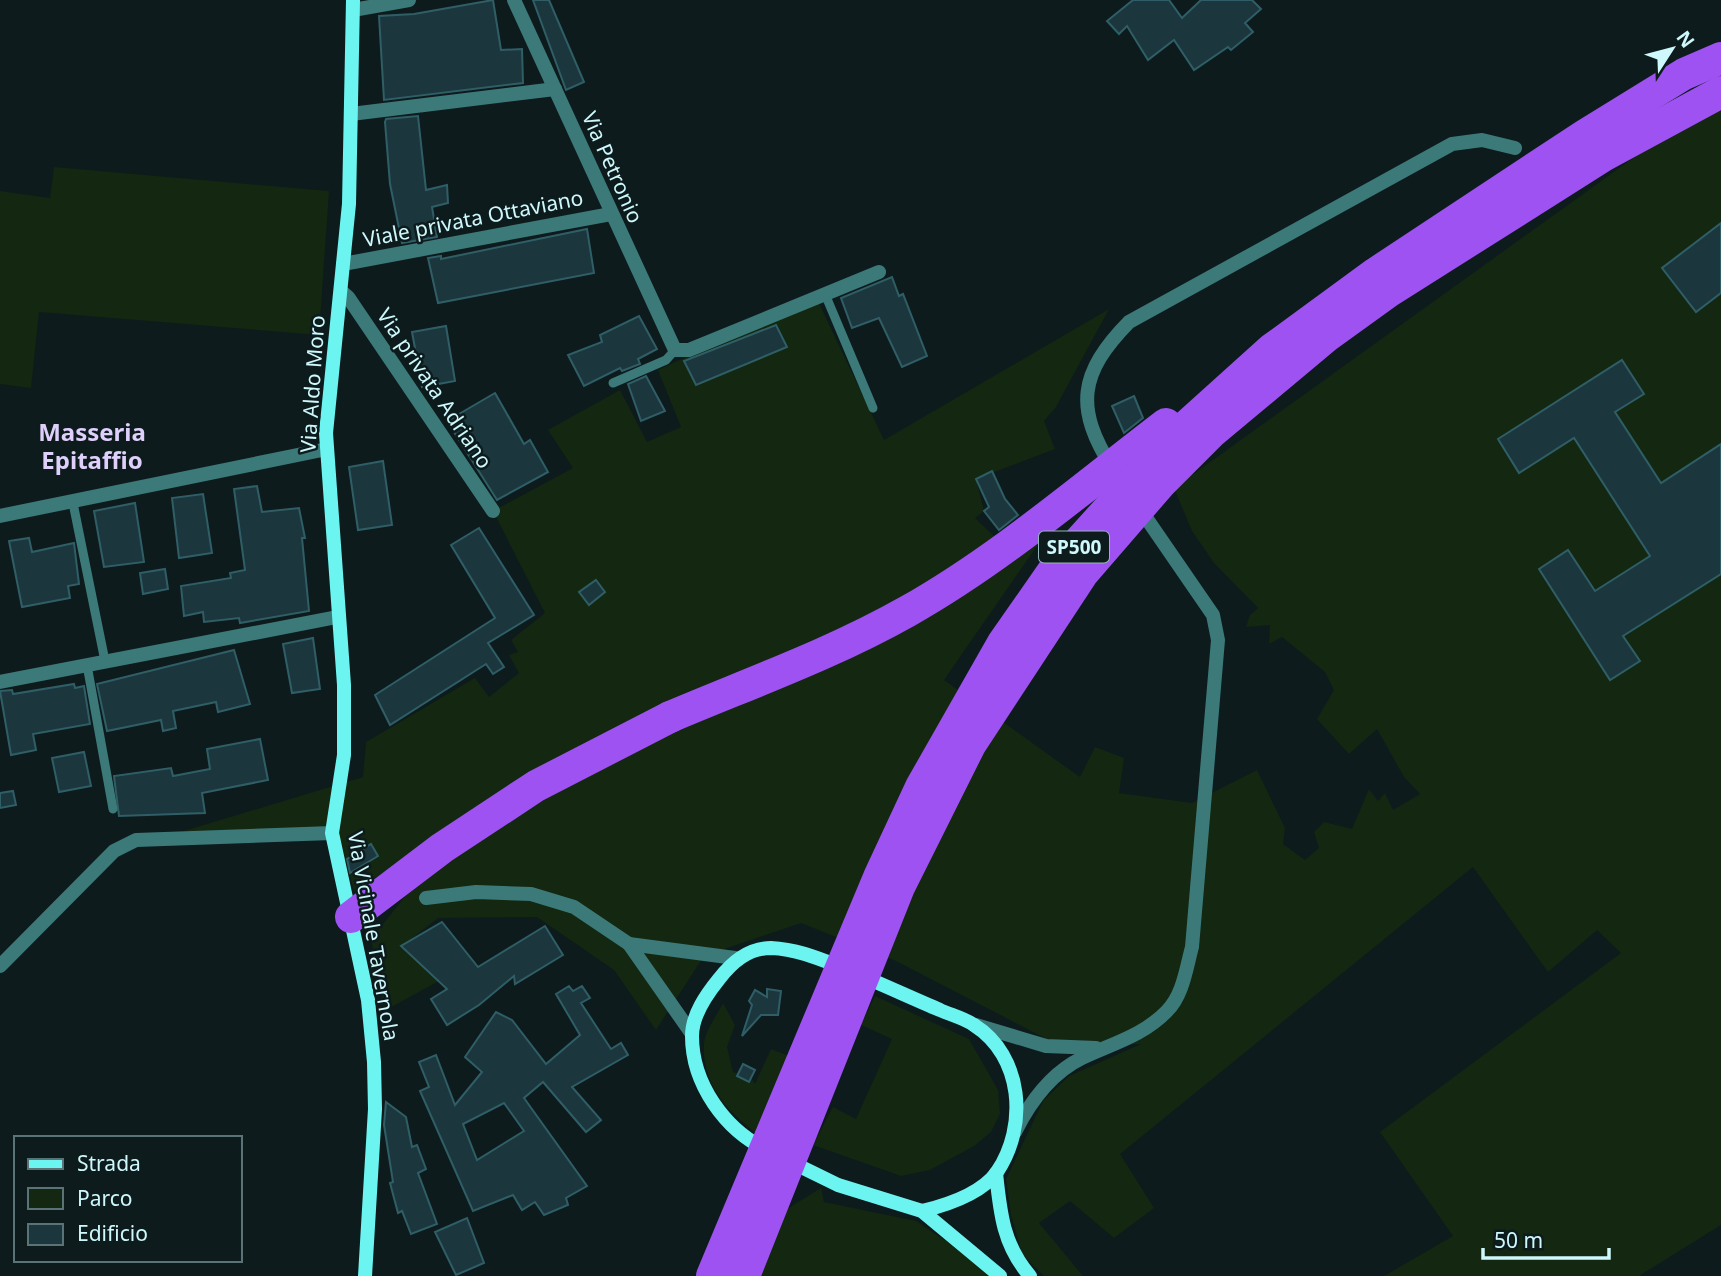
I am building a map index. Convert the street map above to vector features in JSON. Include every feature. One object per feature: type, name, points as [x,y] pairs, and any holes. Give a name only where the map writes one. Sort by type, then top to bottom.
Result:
[{"type":"highway","name":"SP500","points":[[712,1276],[880,875],[921,787],[1003,643],[1055,567],[1171,440],[1254,364],[1376,273],[1585,135],[1684,74],[1721,58]]},
{"type":"highway","name":"SP500","points":[[744,1276],[899,887],[970,745],[1083,573],[1160,484],[1212,432],[1327,336],[1388,292],[1602,156],[1721,92]]},
{"type":"highway","points":[[351,917],[442,848],[536,786],[670,717],[810,660],[911,610],[1006,547],[1176,417],[1254,364]]},
{"type":"street","points":[[353,5],[409,0]]},
{"type":"street","name":"Via Petronio","points":[[514,0],[675,350]]},
{"type":"street","name":"Via Aldo Moro","points":[[342,772],[344,685],[327,449],[349,204],[353,5]]},
{"type":"street","points":[[351,114],[555,89]]},
{"type":"street","points":[[922,1211],[964,1196],[996,1173],[1024,1113],[1056,1074],[1144,1030],[1168,1010],[1181,989],[1192,947],[1218,640],[1213,615],[1097,444],[1087,414],[1088,379],[1110,342],[1129,322],[1452,144],[1482,140],[1516,148]]},
{"type":"street","name":"Viale privata Ottaviano","points":[[343,264],[611,214]]},
{"type":"street","points":[[675,350],[689,350],[879,272]]},
{"type":"street","name":"Via privata Adriano","points":[[341,291],[348,297],[493,511]]},
{"type":"street","points":[[0,516],[327,449]]},
{"type":"street","points":[[0,682],[337,617]]},
{"type":"street","name":"Via Vicinale Tavernola","points":[[342,772],[332,833],[368,1000],[374,1062],[375,1109],[365,1276]]},
{"type":"street","points":[[0,966],[124,844],[136,840],[332,833]]},
{"type":"street","points":[[426,898],[476,892],[531,894],[574,907],[629,944],[692,1034]]},
{"type":"street","points":[[629,944],[735,958],[769,948],[805,953],[975,1025],[1046,1046],[1107,1047]]},
{"type":"street","points":[[735,958],[703,999],[692,1034],[697,1071],[715,1109],[757,1145],[838,1185],[922,1211],[1000,1276]]},
{"type":"street","points":[[975,1025],[1002,1052],[1016,1087],[1015,1132]]},
{"type":"street","points":[[996,1173],[1000,1211],[1012,1253],[1030,1276]]},
{"type":"lane","points":[[824,294],[873,408]]},
{"type":"lane","points":[[613,383],[666,360],[675,350]]},
{"type":"lane","points":[[74,508],[105,662]]},
{"type":"lane","points":[[87,665],[113,808]]},
{"type":"green space","points":[[1721,105],[1721,1225],[1639,1276],[1384,1276],[1453,1236],[1380,1132],[1621,953],[1597,930],[1548,972],[1473,867],[1120,1154],[1154,1208],[1114,1238],[1070,1201],[1039,1223],[1083,1276],[1044,1276],[1022,1254],[1011,1215],[1006,1179],[1043,1101],[1069,1076],[1141,1044],[1064,1048],[896,961],[801,923],[704,956],[656,1030],[614,970],[537,917],[438,918],[402,946],[439,981],[384,1011],[371,939],[428,868],[413,854],[354,891],[341,841],[332,833],[184,831],[363,777],[366,742],[475,678],[489,697],[519,673],[509,655],[518,652],[511,640],[545,613],[493,511],[573,468],[548,430],[620,390],[647,442],[681,427],[658,370],[816,297],[884,440],[1109,309],[1056,407],[1044,421],[1055,449],[976,479],[984,511],[975,518],[994,536],[1055,520],[944,680],[1080,777],[1095,747],[1124,758],[1119,793],[1192,803],[1257,770],[1285,828],[1283,844],[1305,860],[1319,848],[1314,832],[1324,822],[1352,829],[1369,789],[1378,801],[1385,793],[1393,810],[1420,794],[1404,777],[1377,729],[1349,754],[1317,719],[1334,690],[1325,672],[1282,637],[1269,644],[1270,625],[1246,627],[1250,615],[1258,608],[1214,563],[1192,531],[1174,488],[1693,115]]},
{"type":"green space","points":[[54,167],[329,191],[319,335],[39,312],[31,388],[0,384],[0,191],[50,198]]},
{"type":"green space","points":[[875,996],[969,1039],[998,1090],[1000,1114],[991,1132],[974,1146],[930,1170],[901,1176],[813,1145],[833,1107],[856,1119],[892,1039],[861,1025]]},
{"type":"green space","points":[[723,1003],[735,1025],[727,1047],[733,1072],[751,1078],[755,1084],[771,1049],[792,1057],[761,1137],[739,1119],[720,1098],[707,1073],[704,1058],[705,1038]]},
{"type":"green space","points":[[821,1188],[824,1202],[916,1221],[966,1254],[990,1276],[755,1276],[787,1209]]},
{"type":"building","points":[[493,0],[501,50],[522,49],[523,83],[384,100],[379,16],[414,14]]},
{"type":"building","points":[[533,0],[549,0],[584,82],[566,90]]},
{"type":"building","points":[[1133,0],[1169,0],[1182,18],[1201,0],[1252,0],[1261,9],[1245,23],[1253,32],[1231,50],[1228,47],[1194,70],[1174,40],[1148,60],[1127,26],[1119,34],[1107,21]]},
{"type":"building","points":[[418,116],[426,190],[447,185],[448,203],[432,207],[437,237],[402,243],[390,184],[385,122],[386,119]]},
{"type":"building","points":[[1721,223],[1721,293],[1696,312],[1662,268]]},
{"type":"building","points":[[587,229],[594,273],[438,303],[428,258],[441,256],[441,259]]},
{"type":"building","points":[[892,277],[899,296],[903,294],[927,356],[902,367],[879,318],[852,328],[841,298]]},
{"type":"building","points":[[639,316],[657,349],[638,359],[640,364],[622,371],[620,368],[584,386],[568,355],[602,342],[600,335]]},
{"type":"building","points":[[776,325],[787,347],[696,385],[684,361]]},
{"type":"building","points":[[446,326],[455,381],[422,387],[412,332]]},
{"type":"building","points":[[1622,360],[1644,394],[1615,412],[1661,483],[1721,444],[1721,574],[1623,636],[1640,661],[1610,680],[1539,569],[1568,550],[1595,591],[1650,556],[1574,438],[1519,473],[1498,439]]},
{"type":"building","points":[[646,376],[665,411],[641,421],[628,384]]},
{"type":"building","points":[[495,393],[524,444],[530,440],[548,472],[497,500],[447,421]]},
{"type":"building","points":[[1134,396],[1143,418],[1124,433],[1112,406]]},
{"type":"building","points":[[383,461],[392,525],[358,530],[349,467]]},
{"type":"building","points":[[992,471],[1005,499],[1018,515],[999,530],[984,511],[989,507],[976,479]]},
{"type":"building","points":[[257,486],[262,512],[299,508],[305,538],[302,538],[309,611],[240,623],[239,618],[204,622],[203,612],[184,616],[181,586],[231,578],[230,573],[245,570],[234,489]]},
{"type":"building","points":[[203,494],[212,553],[179,558],[172,498]]},
{"type":"building","points":[[135,503],[144,562],[104,567],[94,511]]},
{"type":"building","points":[[479,528],[534,615],[488,643],[504,667],[493,674],[486,664],[390,725],[375,695],[495,618],[451,545]]},
{"type":"building","points":[[29,538],[32,552],[74,543],[79,584],[68,586],[70,598],[22,607],[9,541]]},
{"type":"building","points":[[165,569],[168,589],[143,594],[140,573]]},
{"type":"building","points":[[596,580],[605,592],[589,605],[579,592]]},
{"type":"building","points":[[313,638],[320,689],[292,693],[283,644]]},
{"type":"building","points":[[234,650],[250,704],[218,712],[216,702],[173,711],[176,728],[163,731],[161,720],[107,731],[97,684]]},
{"type":"building","points":[[74,684],[75,688],[84,686],[90,724],[33,734],[36,750],[11,755],[0,691],[12,690],[13,694]]},
{"type":"building","points":[[260,739],[268,780],[202,793],[205,813],[119,816],[114,776],[171,768],[173,776],[210,769],[207,749]]},
{"type":"building","points":[[84,752],[91,786],[59,792],[52,758]]},
{"type":"building","points":[[13,791],[16,805],[0,808],[0,793]]},
{"type":"building","points":[[371,844],[378,856],[350,873],[347,859]]},
{"type":"building","points":[[442,922],[478,967],[545,926],[563,955],[515,984],[514,976],[479,1005],[447,1025],[431,999],[447,989],[401,946]]},
{"type":"building","points":[[569,986],[573,991],[582,986],[590,998],[581,1003],[611,1049],[621,1043],[628,1055],[572,1087],[601,1120],[586,1132],[543,1082],[524,1098],[587,1186],[566,1198],[568,1205],[544,1215],[535,1202],[522,1210],[513,1195],[473,1211],[420,1091],[429,1087],[419,1062],[436,1055],[455,1105],[482,1072],[465,1057],[496,1012],[512,1020],[546,1064],[580,1035],[556,994]],"holes":[[[504,1103],[524,1131],[477,1160],[463,1124]]]},
{"type":"building","points":[[767,989],[781,991],[778,1015],[761,1015],[742,1036],[752,1005],[749,1001],[755,990],[767,997]]},
{"type":"building","points":[[743,1064],[755,1070],[749,1082],[737,1076]]},
{"type":"building","points":[[386,1102],[406,1117],[412,1147],[417,1145],[426,1169],[418,1173],[437,1224],[411,1234],[402,1211],[398,1213],[390,1183],[393,1182],[384,1125]]},
{"type":"building","points":[[467,1218],[484,1263],[456,1275],[435,1232]]},
{"type":"district","name":"Masseria Epitaffio","points":[[92,445]]}]
